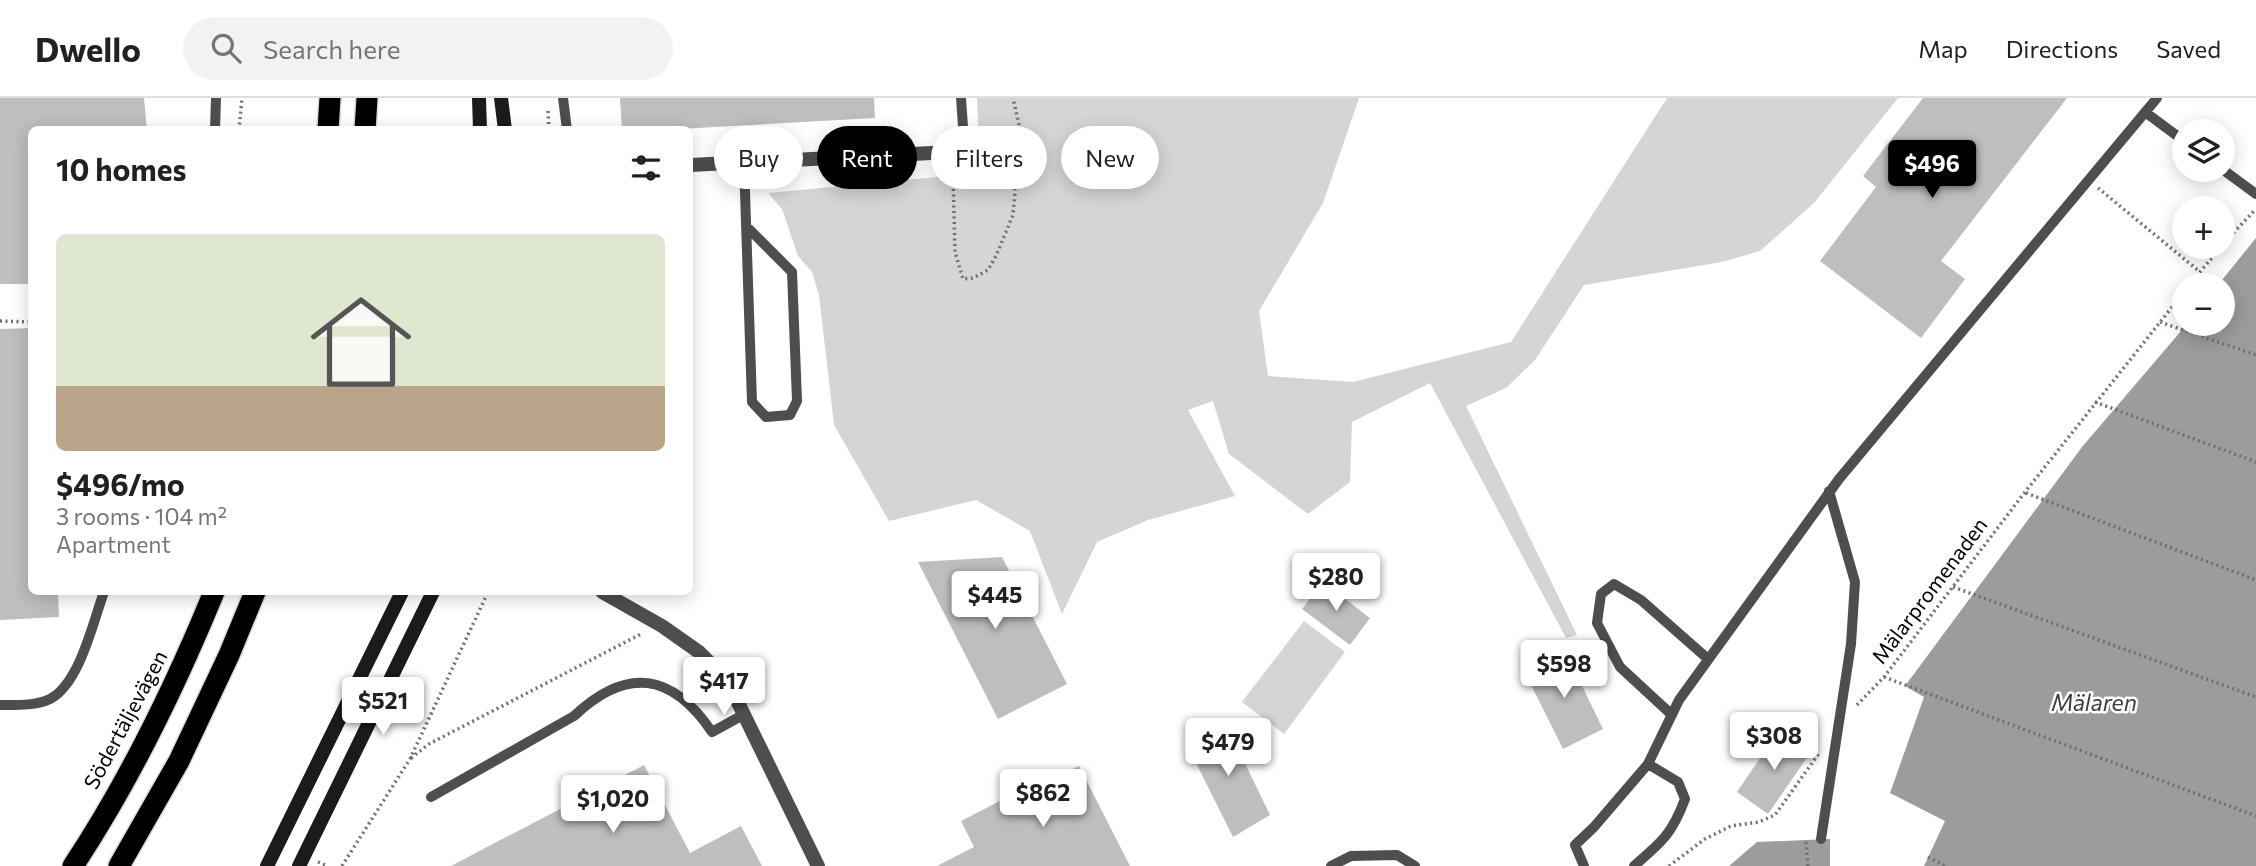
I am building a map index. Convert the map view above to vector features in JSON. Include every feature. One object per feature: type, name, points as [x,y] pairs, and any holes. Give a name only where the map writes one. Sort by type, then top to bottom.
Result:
[{"type":"highway","points":[[328,126],[330,98]]},
{"type":"highway","points":[[365,126],[367,98]]},
{"type":"highway","name":"Södertäljevägen","points":[[73,866],[147,741],[194,642],[213,595]]},
{"type":"highway","points":[[119,866],[179,761],[254,595]]},
{"type":"main road","points":[[479,98],[480,126]]},
{"type":"main road","points":[[501,98],[504,126]]},
{"type":"main road","points":[[267,866],[401,595]]},
{"type":"main road","points":[[299,866],[432,595]]},
{"type":"street","points":[[803,159],[931,153]]},
{"type":"street","points":[[693,165],[714,164]]},
{"type":"street","points":[[607,595],[662,626],[699,652],[727,680],[818,866]]},
{"type":"lane","points":[[215,126],[216,98]]},
{"type":"lane","points":[[563,98],[566,126]]},
{"type":"lane","points":[[961,98],[963,126]]},
{"type":"lane","points":[[1584,866],[1575,845],[1648,764],[1679,699],[1829,491],[2157,98]]},
{"type":"lane","points":[[2145,112],[2172,132]]},
{"type":"lane","points":[[2235,179],[2256,194]]},
{"type":"lane","points":[[745,189],[746,226],[752,402],[766,417],[790,415],[797,401],[792,272],[746,226]]},
{"type":"lane","points":[[1821,839],[1851,644],[1855,582],[1829,491]]},
{"type":"lane","points":[[1672,715],[1620,667],[1597,622],[1601,594],[1614,584],[1641,600],[1709,659]]},
{"type":"lane","points":[[0,705],[50,699],[67,684],[77,666],[102,595]]},
{"type":"lane","points":[[431,797],[574,716],[589,702],[621,685],[651,682],[667,688],[701,716],[712,732],[743,715]]},
{"type":"lane","points":[[1634,866],[1665,840],[1685,799],[1678,782],[1648,764]]},
{"type":"lane","points":[[1331,866],[1351,856],[1397,855],[1415,866]]},
{"type":"path","points":[[240,126],[243,98]]},
{"type":"path","points":[[1013,98],[1019,126]]},
{"type":"path","points":[[548,108],[549,126]]},
{"type":"path","points":[[2088,180],[2200,272],[2211,259]]},
{"type":"path","points":[[953,189],[955,252],[963,279],[972,278],[988,270],[1013,215],[1015,189]]},
{"type":"path","points":[[2235,232],[2256,209]]},
{"type":"path","name":"Mälarpromenaden","points":[[1669,866],[1705,839],[1731,827],[1759,822],[1774,815],[1839,725],[1884,677],[2095,402],[2172,307]]},
{"type":"path","points":[[0,321],[28,322]]},
{"type":"path","points":[[2160,322],[2256,355]]},
{"type":"path","points":[[2095,402],[2256,462]]},
{"type":"path","points":[[2025,492],[2256,580]]},
{"type":"path","points":[[1953,587],[2256,697]]},
{"type":"path","points":[[342,866],[410,759],[487,595]]},
{"type":"path","points":[[410,759],[429,744],[630,638],[662,626]]},
{"type":"path","points":[[1884,677],[2256,816]]},
{"type":"path","points":[[1805,840],[1808,866]]},
{"type":"path","points":[[1928,857],[1946,866]]},
{"type":"shaded area","points":[[977,98],[1359,98],[1323,203],[1259,311],[1268,376],[1353,382],[1511,342],[1667,98],[1898,98],[1814,203],[1760,251],[1722,262],[1584,285],[1535,360],[1506,388],[1466,406],[1577,635],[1566,638],[1430,383],[1352,422],[1350,482],[1308,514],[1229,454],[1213,401],[1188,410],[1235,496],[1148,520],[1097,542],[1062,614],[1030,531],[976,500],[889,521],[834,425],[819,295],[812,272],[798,256],[782,209],[768,193],[817,188],[917,189],[917,179],[931,178],[931,189],[1047,189],[1047,126],[978,126]]},
{"type":"shaded area","points":[[1304,621],[1345,652],[1284,734],[1242,702]]},
{"type":"water","name":"Mälaren","points":[[2256,238],[2256,866],[1924,866],[1945,821],[1890,793],[1924,697],[1905,686],[2082,447],[2177,336],[2235,336],[2235,273],[2228,273]]},
{"type":"water","points":[[1830,839],[1830,866],[1729,866],[1757,842]]},
{"type":"building","points":[[0,98],[144,98],[147,126],[28,126],[28,284],[0,284]]},
{"type":"building","points":[[620,98],[874,98],[875,118],[693,128],[693,126],[622,126]]},
{"type":"building","points":[[1923,98],[2067,98],[1941,261],[1965,279],[1921,338],[1820,261],[1876,187],[1863,176]]},
{"type":"building","points":[[28,328],[28,595],[58,595],[59,617],[0,620],[0,329]]},
{"type":"building","points":[[1002,557],[1067,684],[998,719],[918,562]]},
{"type":"building","points":[[1323,582],[1370,618],[1350,645],[1302,609]]},
{"type":"building","points":[[1565,651],[1603,729],[1563,749],[1524,671]]},
{"type":"building","points":[[1224,720],[1270,815],[1233,837],[1185,741]]},
{"type":"building","points":[[1779,730],[1811,752],[1768,814],[1737,792]]},
{"type":"building","points":[[644,765],[690,853],[741,826],[762,866],[451,866]]},
{"type":"building","points":[[1079,766],[1130,866],[937,866],[974,847],[961,821],[1045,778],[1047,782]]}]
